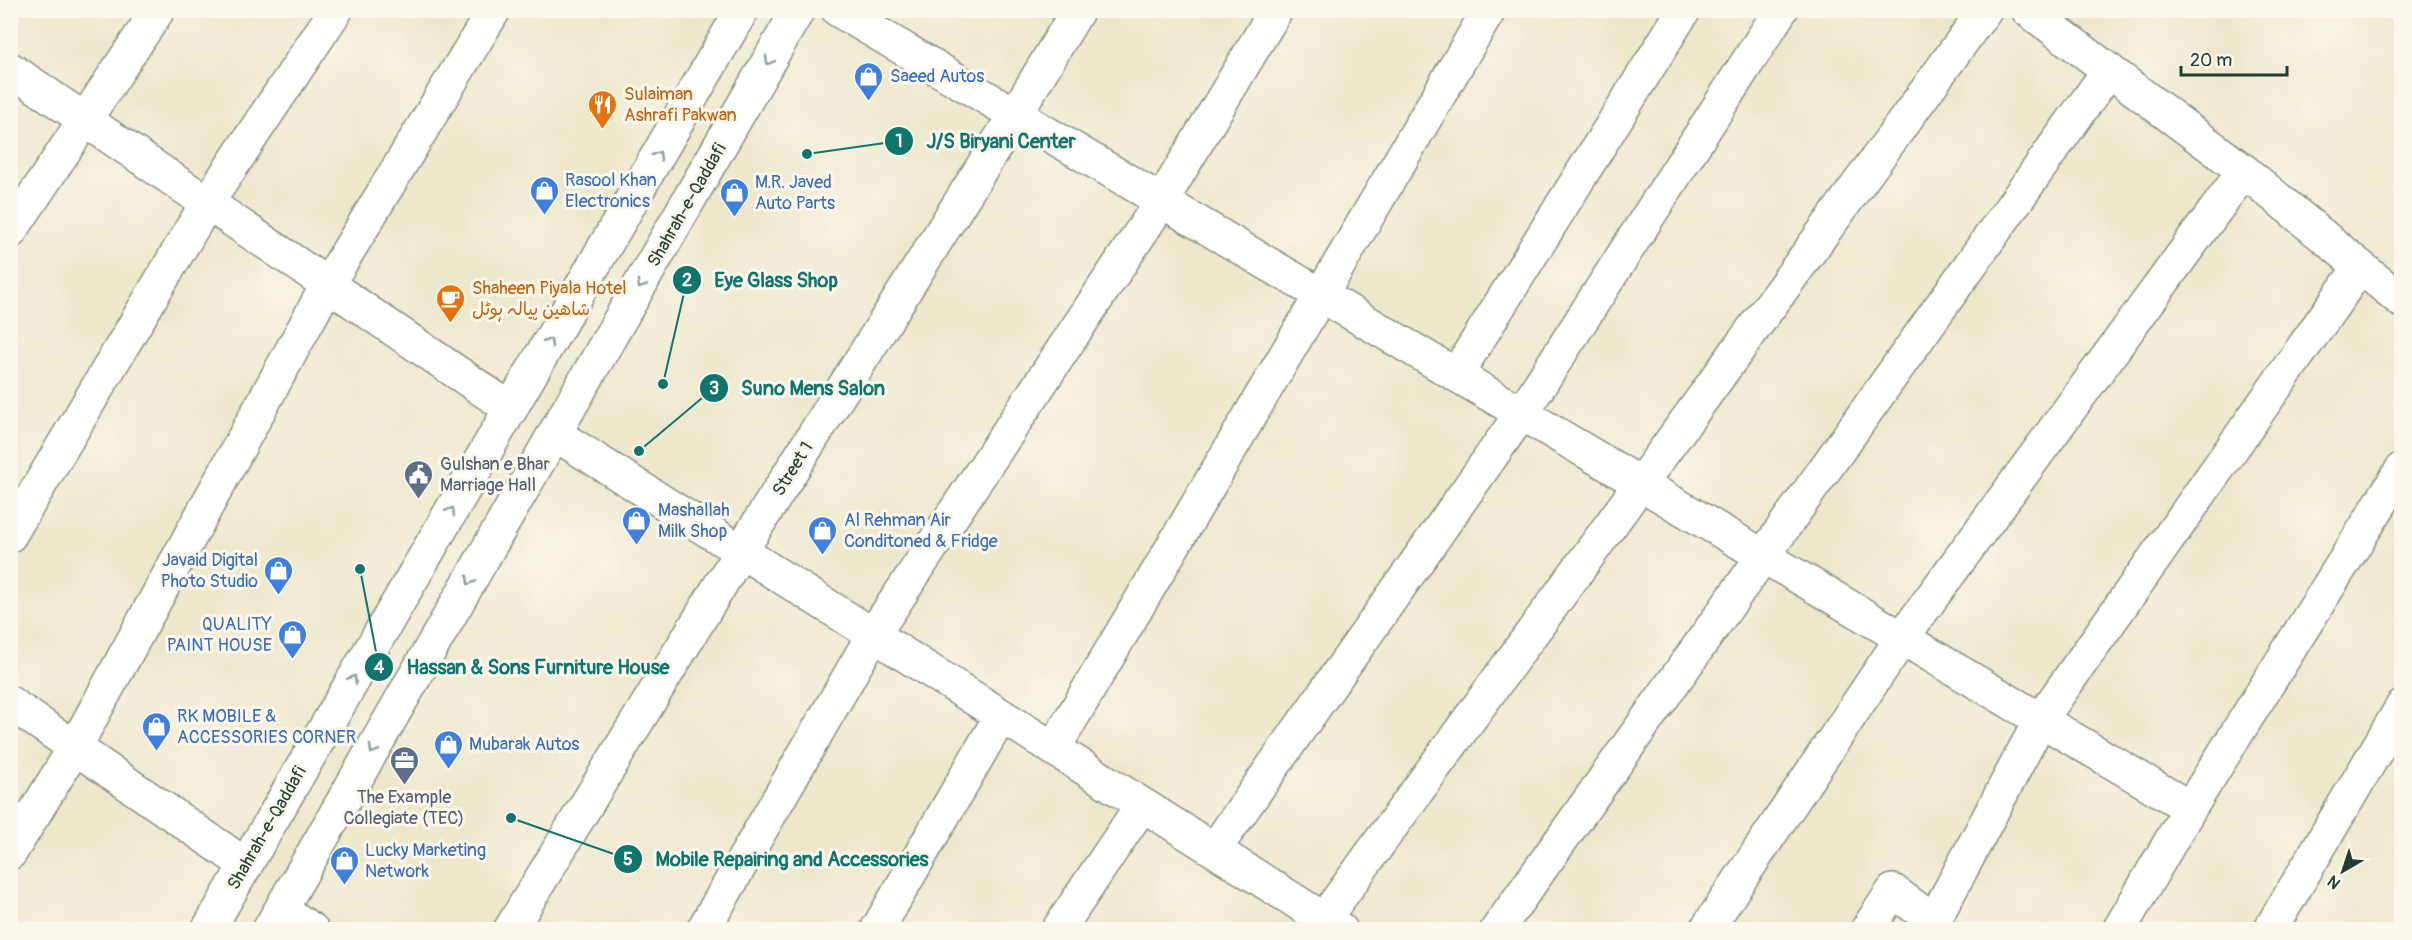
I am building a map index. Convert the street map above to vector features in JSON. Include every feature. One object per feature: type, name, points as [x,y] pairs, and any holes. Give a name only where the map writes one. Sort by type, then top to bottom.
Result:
[{"type":"street","points":[[10,232],[158,10]]},
{"type":"street","points":[[10,535],[207,203],[336,10]]},
{"type":"street","points":[[10,853],[75,747],[327,284],[494,10]]},
{"type":"street","name":"Shahrah-e-Qaddafi","points":[[208,930],[742,10]]},
{"type":"street","name":"Shahrah-e-Qaddafi","points":[[275,920],[798,10]]},
{"type":"street","points":[[838,10],[2190,807]]},
{"type":"street","name":"Street 1","points":[[510,930],[741,551],[1015,115],[1078,10]]},
{"type":"street","points":[[703,930],[873,634],[1161,202],[1276,10]]},
{"type":"street","points":[[1054,748],[1489,10]]},
{"type":"street","points":[[1456,375],[1684,10]]},
{"type":"street","points":[[1215,850],[1521,414],[1781,10]]},
{"type":"street","points":[[555,434],[1215,850],[1327,926],[1641,484],[1985,10]]},
{"type":"street","points":[[2028,10],[2244,171],[2402,301]]},
{"type":"street","points":[[10,69],[511,408]]},
{"type":"street","points":[[1497,930],[2109,70]]},
{"type":"street","points":[[1706,930],[1902,638],[2244,171]]},
{"type":"street","points":[[1867,930],[1893,891],[1932,925],[2041,719],[2360,267]]},
{"type":"street","points":[[2119,930],[2190,807],[2402,469]]},
{"type":"street","points":[[10,704],[246,865]]},
{"type":"street","points":[[2270,930],[2402,707]]},
{"type":"street","points":[[877,930],[1001,716]]},
{"type":"street","points":[[1058,930],[1142,805]]},
{"type":"street","points":[[275,920],[312,930]]},
{"type":"place","name":"Saeed Autos","points":[[869,102]]},
{"type":"place","name":"Sulaiman Ashrafi Pakwan","points":[[603,130]]},
{"type":"place","name":"J/S Biryani Center","points":[[807,154]]},
{"type":"place","name":"Rasool Khan Electronics","points":[[544,216]]},
{"type":"place","name":"M.R. Javed Auto Parts","points":[[734,218]]},
{"type":"place","name":"Shaheen Piyala Hotel شاھین پیالہ ہوٹل","points":[[451,324]]},
{"type":"place","name":"Eye Glass Shop","points":[[663,384]]},
{"type":"place","name":"Suno Mens Salon","points":[[639,451]]},
{"type":"place","name":"Gulshan e Bhar Marriage Hall","points":[[419,500]]},
{"type":"place","name":"Mashallah Milk Shop","points":[[637,546]]},
{"type":"place","name":"Al Rehman Air Conditoned & Fridge","points":[[823,556]]},
{"type":"place","name":"Hassan & Sons Furniture House","points":[[360,569]]},
{"type":"place","name":"Javaid Digital Photo Studio","points":[[279,596]]},
{"type":"place","name":"QUALITY PAINT HOUSE","points":[[293,660]]},
{"type":"place","name":"RK MOBILE & ACCESSORIES CORNER","points":[[156,752]]},
{"type":"place","name":"Mubarak Autos","points":[[448,770]]},
{"type":"place","name":"The Example Collegiate (TEC)","points":[[404,786]]},
{"type":"place","name":"Mobile Repairing and Accessories","points":[[511,818]]},
{"type":"place","name":"Lucky Marketing Network","points":[[344,886]]}]
